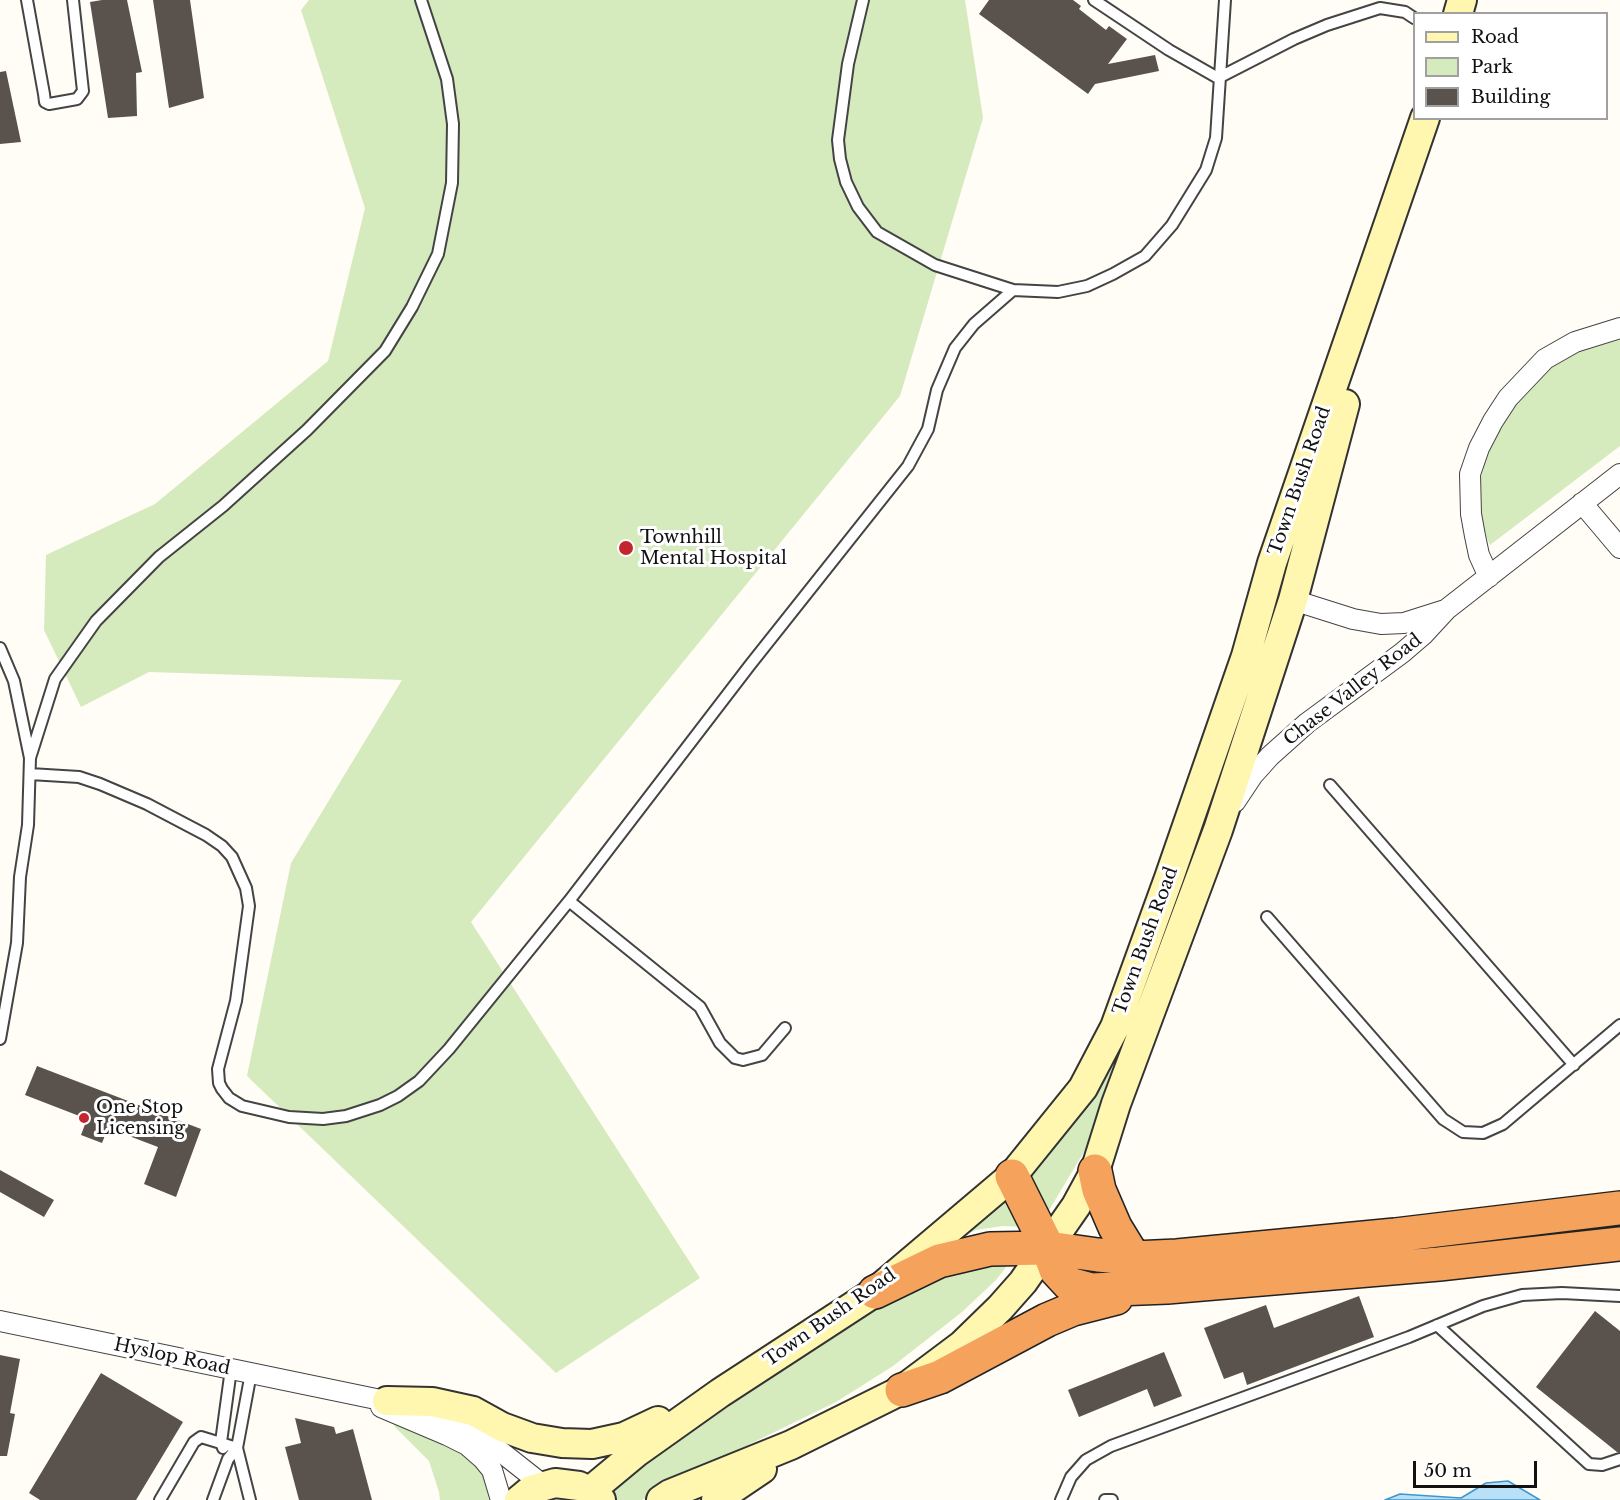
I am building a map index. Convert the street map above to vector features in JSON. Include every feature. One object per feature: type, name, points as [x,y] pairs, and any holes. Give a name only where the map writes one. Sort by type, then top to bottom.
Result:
[{"type":"highway","points":[[1095,1171],[1099,1190],[1115,1227],[1134,1258]]},
{"type":"highway","points":[[1012,1176],[1048,1248],[1056,1270],[1069,1284],[1091,1290],[1167,1287],[1439,1263],[1620,1244]]},
{"type":"highway","points":[[874,1292],[912,1273],[956,1256],[990,1249],[1048,1248],[1134,1258],[1188,1255],[1395,1235],[1620,1208]]},
{"type":"highway","points":[[902,1390],[940,1377],[1024,1332],[1073,1309],[1167,1287]]},
{"type":"street","name":"Town Bush Road","points":[[595,1495],[637,1452],[720,1393],[874,1292],[1012,1176],[1083,1088],[1115,1027],[1169,879],[1246,656],[1272,563],[1424,120]]},
{"type":"street","name":"Town Bush Road","points":[[661,1500],[670,1494],[791,1445],[902,1390],[962,1345],[1023,1282],[1076,1206],[1095,1171],[1116,1104],[1218,830],[1293,600],[1404,184]]},
{"type":"street","points":[[1489,577],[1479,555],[1475,536],[1471,514],[1470,474],[1479,448],[1493,421],[1508,398],[1545,359],[1575,342],[1620,328]]},
{"type":"street","name":"Chase Valley Road","points":[[1218,830],[1253,775],[1270,756],[1333,702],[1402,653],[1448,609],[1620,474]]},
{"type":"street","points":[[1582,503],[1620,548]]},
{"type":"street","points":[[1246,656],[1269,616],[1293,600],[1274,572],[1272,563]]},
{"type":"street","name":"Chase Valley Road","points":[[1293,600],[1353,620],[1381,624],[1404,623],[1448,609]]},
{"type":"street","name":"Hyslop Road","points":[[0,1321],[435,1411],[472,1429],[543,1485]]},
{"type":"street","name":"Hyslop Road","points":[[345,1393],[411,1419],[467,1445],[492,1470],[501,1500]]},
{"type":"street","points":[[387,1401],[432,1401],[473,1411],[502,1427],[532,1438],[562,1443],[592,1444],[624,1437],[720,1393]]},
{"type":"street","points":[[716,1500],[756,1474],[791,1445]]},
{"type":"street","points":[[519,1500],[531,1490],[543,1485],[567,1483],[595,1495]]},
{"type":"lane","points":[[27,0],[45,102],[49,104],[77,99],[83,91],[73,0]]},
{"type":"lane","points":[[30,758],[55,679],[96,621],[159,557],[223,506],[307,430],[386,351],[412,307],[438,254],[452,183],[453,124],[447,79],[421,0]]},
{"type":"lane","points":[[863,0],[848,64],[838,140],[846,182],[858,207],[877,232],[935,265],[1013,290],[1058,292],[1087,286],[1145,256],[1172,225],[1206,170],[1216,138],[1218,78],[1225,0]]},
{"type":"lane","points":[[1094,0],[1169,50],[1218,78]]},
{"type":"lane","points":[[1218,78],[1293,39],[1380,8],[1405,12],[1413,17]]},
{"type":"lane","points":[[30,774],[79,777],[100,784],[147,804],[206,835],[222,846],[232,857],[246,888],[249,906],[236,1001],[218,1070],[219,1083],[229,1098],[242,1106],[289,1117],[323,1119],[346,1116],[389,1100],[418,1081],[449,1049],[570,901],[750,664],[908,466],[928,429],[937,390],[955,348],[974,324],[1013,290]]},
{"type":"lane","points":[[0,648],[14,681],[30,758],[28,825],[20,876],[18,943],[1,1033]]},
{"type":"lane","points":[[1330,785],[1574,1065]]},
{"type":"lane","points":[[570,901],[700,1007],[720,1043],[735,1058],[743,1060],[762,1055],[785,1028]]},
{"type":"lane","points":[[1267,917],[1443,1119],[1458,1131],[1470,1134],[1483,1133],[1503,1124],[1620,1025]]},
{"type":"lane","points":[[1061,1500],[1071,1477],[1086,1460],[1111,1446],[1483,1306],[1522,1295],[1562,1293],[1620,1296]]},
{"type":"lane","points":[[1437,1325],[1589,1464],[1602,1465],[1620,1459]]},
{"type":"lane","points":[[228,1459],[221,1442],[231,1369]]},
{"type":"lane","points":[[250,1500],[237,1448],[251,1373]]},
{"type":"lane","points":[[160,1500],[194,1442],[201,1437],[237,1448]]},
{"type":"lane","points":[[213,1500],[228,1459],[237,1448]]},
{"type":"lane","points":[[1105,1500],[1112,1500]]},
{"type":"green space","points":[[309,0],[965,0],[983,118],[900,396],[471,922],[700,1278],[556,1373],[247,1076],[291,863],[402,680],[149,672],[81,707],[44,630],[46,555],[155,504],[328,361],[365,208],[301,10]]},
{"type":"green space","points":[[1620,331],[1620,446],[1490,545],[1480,521],[1481,477],[1492,439],[1513,403],[1543,367]]},
{"type":"green space","points":[[1167,935],[1091,1140],[1042,1222],[1023,1170],[1103,1062]]},
{"type":"green space","points":[[1003,1190],[1024,1227],[1003,1226],[976,1230],[928,1250]]},
{"type":"green space","points":[[1020,1249],[996,1280],[962,1312],[893,1366],[836,1402],[662,1487],[642,1500],[615,1500],[605,1487],[921,1269]]},
{"type":"green space","points":[[387,1415],[432,1429],[484,1470],[491,1500],[440,1500],[429,1461],[396,1428]]},
{"type":"water","points":[[1508,1481],[1540,1500],[1385,1500],[1400,1494],[1461,1498],[1486,1483]]},
{"type":"building","points":[[127,0],[142,72],[136,73],[137,116],[108,118],[90,2]]},
{"type":"building","points":[[153,0],[190,0],[204,98],[169,108]]},
{"type":"building","points":[[989,0],[1073,0],[1081,6],[1079,9],[1106,30],[1109,26],[1127,39],[1108,64],[1155,55],[1159,71],[1095,84],[1088,94],[979,14]]},
{"type":"building","points":[[6,71],[21,142],[0,144],[0,72]]},
{"type":"building","points":[[37,1066],[201,1129],[176,1197],[144,1184],[158,1147],[108,1128],[102,1143],[81,1135],[87,1119],[25,1095]]},
{"type":"building","points":[[0,1170],[54,1200],[44,1217],[0,1192]]},
{"type":"building","points":[[1359,1296],[1374,1337],[1247,1385],[1243,1372],[1224,1379],[1204,1328],[1266,1305],[1274,1328]]},
{"type":"building","points":[[1595,1311],[1620,1331],[1620,1452],[1617,1452],[1536,1387]]},
{"type":"building","points":[[1164,1352],[1182,1396],[1154,1407],[1147,1389],[1079,1417],[1068,1390]]},
{"type":"building","points":[[0,1355],[20,1359],[10,1413],[15,1414],[7,1456],[0,1456]]},
{"type":"building","points":[[101,1373],[183,1422],[136,1500],[40,1500],[29,1493]]},
{"type":"building","points":[[295,1418],[334,1427],[336,1434],[353,1429],[372,1500],[299,1500],[285,1447],[301,1443]]},
{"type":"place","name":"Townhill Mental Hospital","points":[[626,548]]},
{"type":"place","name":"One Stop Licensing","points":[[84,1118]]}]
